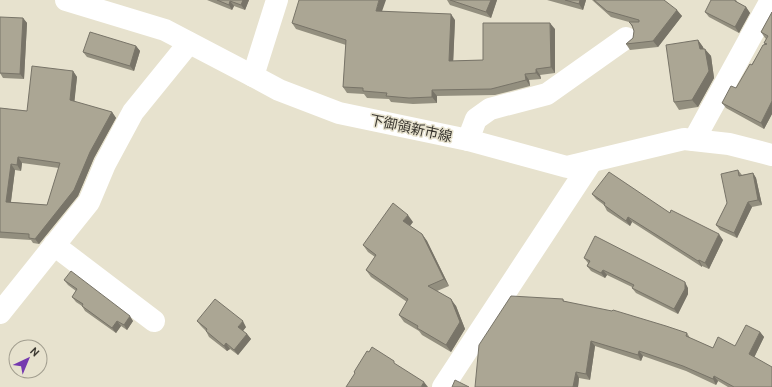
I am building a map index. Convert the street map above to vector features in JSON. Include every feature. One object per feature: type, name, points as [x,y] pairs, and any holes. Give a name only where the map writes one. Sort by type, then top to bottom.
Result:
[{"type":"street","name":"下御領新市線","points":[[66,0],[165,30],[278,90],[339,113],[468,140],[567,167],[684,139],[729,144],[772,155]]},
{"type":"street","points":[[254,76],[277,0]]},
{"type":"street","points":[[694,140],[771,0]]},
{"type":"street","points":[[468,140],[476,119],[490,109],[547,94],[626,38]]},
{"type":"street","points":[[0,313],[89,202],[105,164],[133,112],[189,43]]},
{"type":"street","points":[[443,387],[592,161]]},
{"type":"street","points":[[54,246],[154,322]]},
{"type":"building","points":[[217,0],[243,0],[241,5],[230,1],[229,5]]},
{"type":"building","points":[[299,0],[379,0],[376,11],[451,14],[449,61],[483,60],[483,23],[550,23],[551,67],[536,69],[536,73],[525,74],[526,80],[491,89],[432,90],[432,97],[409,98],[386,96],[387,93],[363,91],[363,88],[343,87],[346,40],[292,23]]},
{"type":"building","points":[[450,0],[491,0],[486,12]]},
{"type":"building","points":[[565,0],[580,0],[579,4]]},
{"type":"building","points":[[594,0],[664,0],[677,10],[653,41],[626,44],[633,38],[634,31],[629,22],[639,22],[639,20],[607,11]]},
{"type":"building","points":[[711,0],[735,0],[746,7],[735,27],[705,12]]},
{"type":"building","points":[[772,12],[772,101],[761,123],[722,103],[731,86],[736,88],[750,64],[752,65],[763,45],[767,44],[764,43],[768,36],[761,32]]},
{"type":"building","points":[[0,17],[23,18],[20,74],[0,73]]},
{"type":"building","points":[[90,32],[136,46],[130,66],[83,52]]},
{"type":"building","points":[[698,40],[700,49],[705,49],[709,71],[692,100],[674,102],[666,45]]},
{"type":"building","points":[[32,66],[73,71],[70,100],[112,112],[90,152],[74,190],[35,239],[29,238],[29,234],[0,232],[0,108],[27,111]],"holes":[[[18,157],[60,163],[47,205],[6,202],[11,164],[17,165]]]},
{"type":"building","points":[[738,170],[739,176],[753,173],[758,200],[748,202],[734,233],[716,225],[727,203],[721,174]]},
{"type":"building","points":[[609,172],[670,213],[671,210],[719,234],[705,263],[699,260],[698,261],[628,217],[626,221],[592,194]]},
{"type":"building","points":[[393,203],[408,215],[403,221],[422,234],[444,279],[428,286],[451,299],[460,322],[446,345],[417,328],[418,326],[399,315],[408,299],[366,270],[376,255],[363,245]]},
{"type":"building","points":[[595,236],[685,282],[685,289],[674,309],[632,288],[634,285],[603,270],[601,273],[587,266],[590,261],[584,258]]},
{"type":"building","points":[[71,271],[130,316],[124,325],[117,321],[112,328],[82,306],[83,304],[72,297],[77,289],[64,280]]},
{"type":"building","points":[[511,296],[563,299],[563,301],[613,310],[687,333],[686,336],[713,348],[718,337],[735,346],[746,325],[760,332],[749,354],[772,367],[772,387],[734,387],[714,376],[713,379],[683,366],[639,351],[638,355],[591,341],[586,374],[576,372],[573,387],[475,387],[479,345]]},
{"type":"building","points":[[215,299],[243,321],[238,327],[247,334],[234,350],[226,343],[224,346],[206,331],[207,329],[197,321]]},
{"type":"building","points":[[372,347],[424,382],[421,387],[346,387],[367,351],[369,352]]},
{"type":"building","points":[[455,380],[469,387],[452,387]]}]
